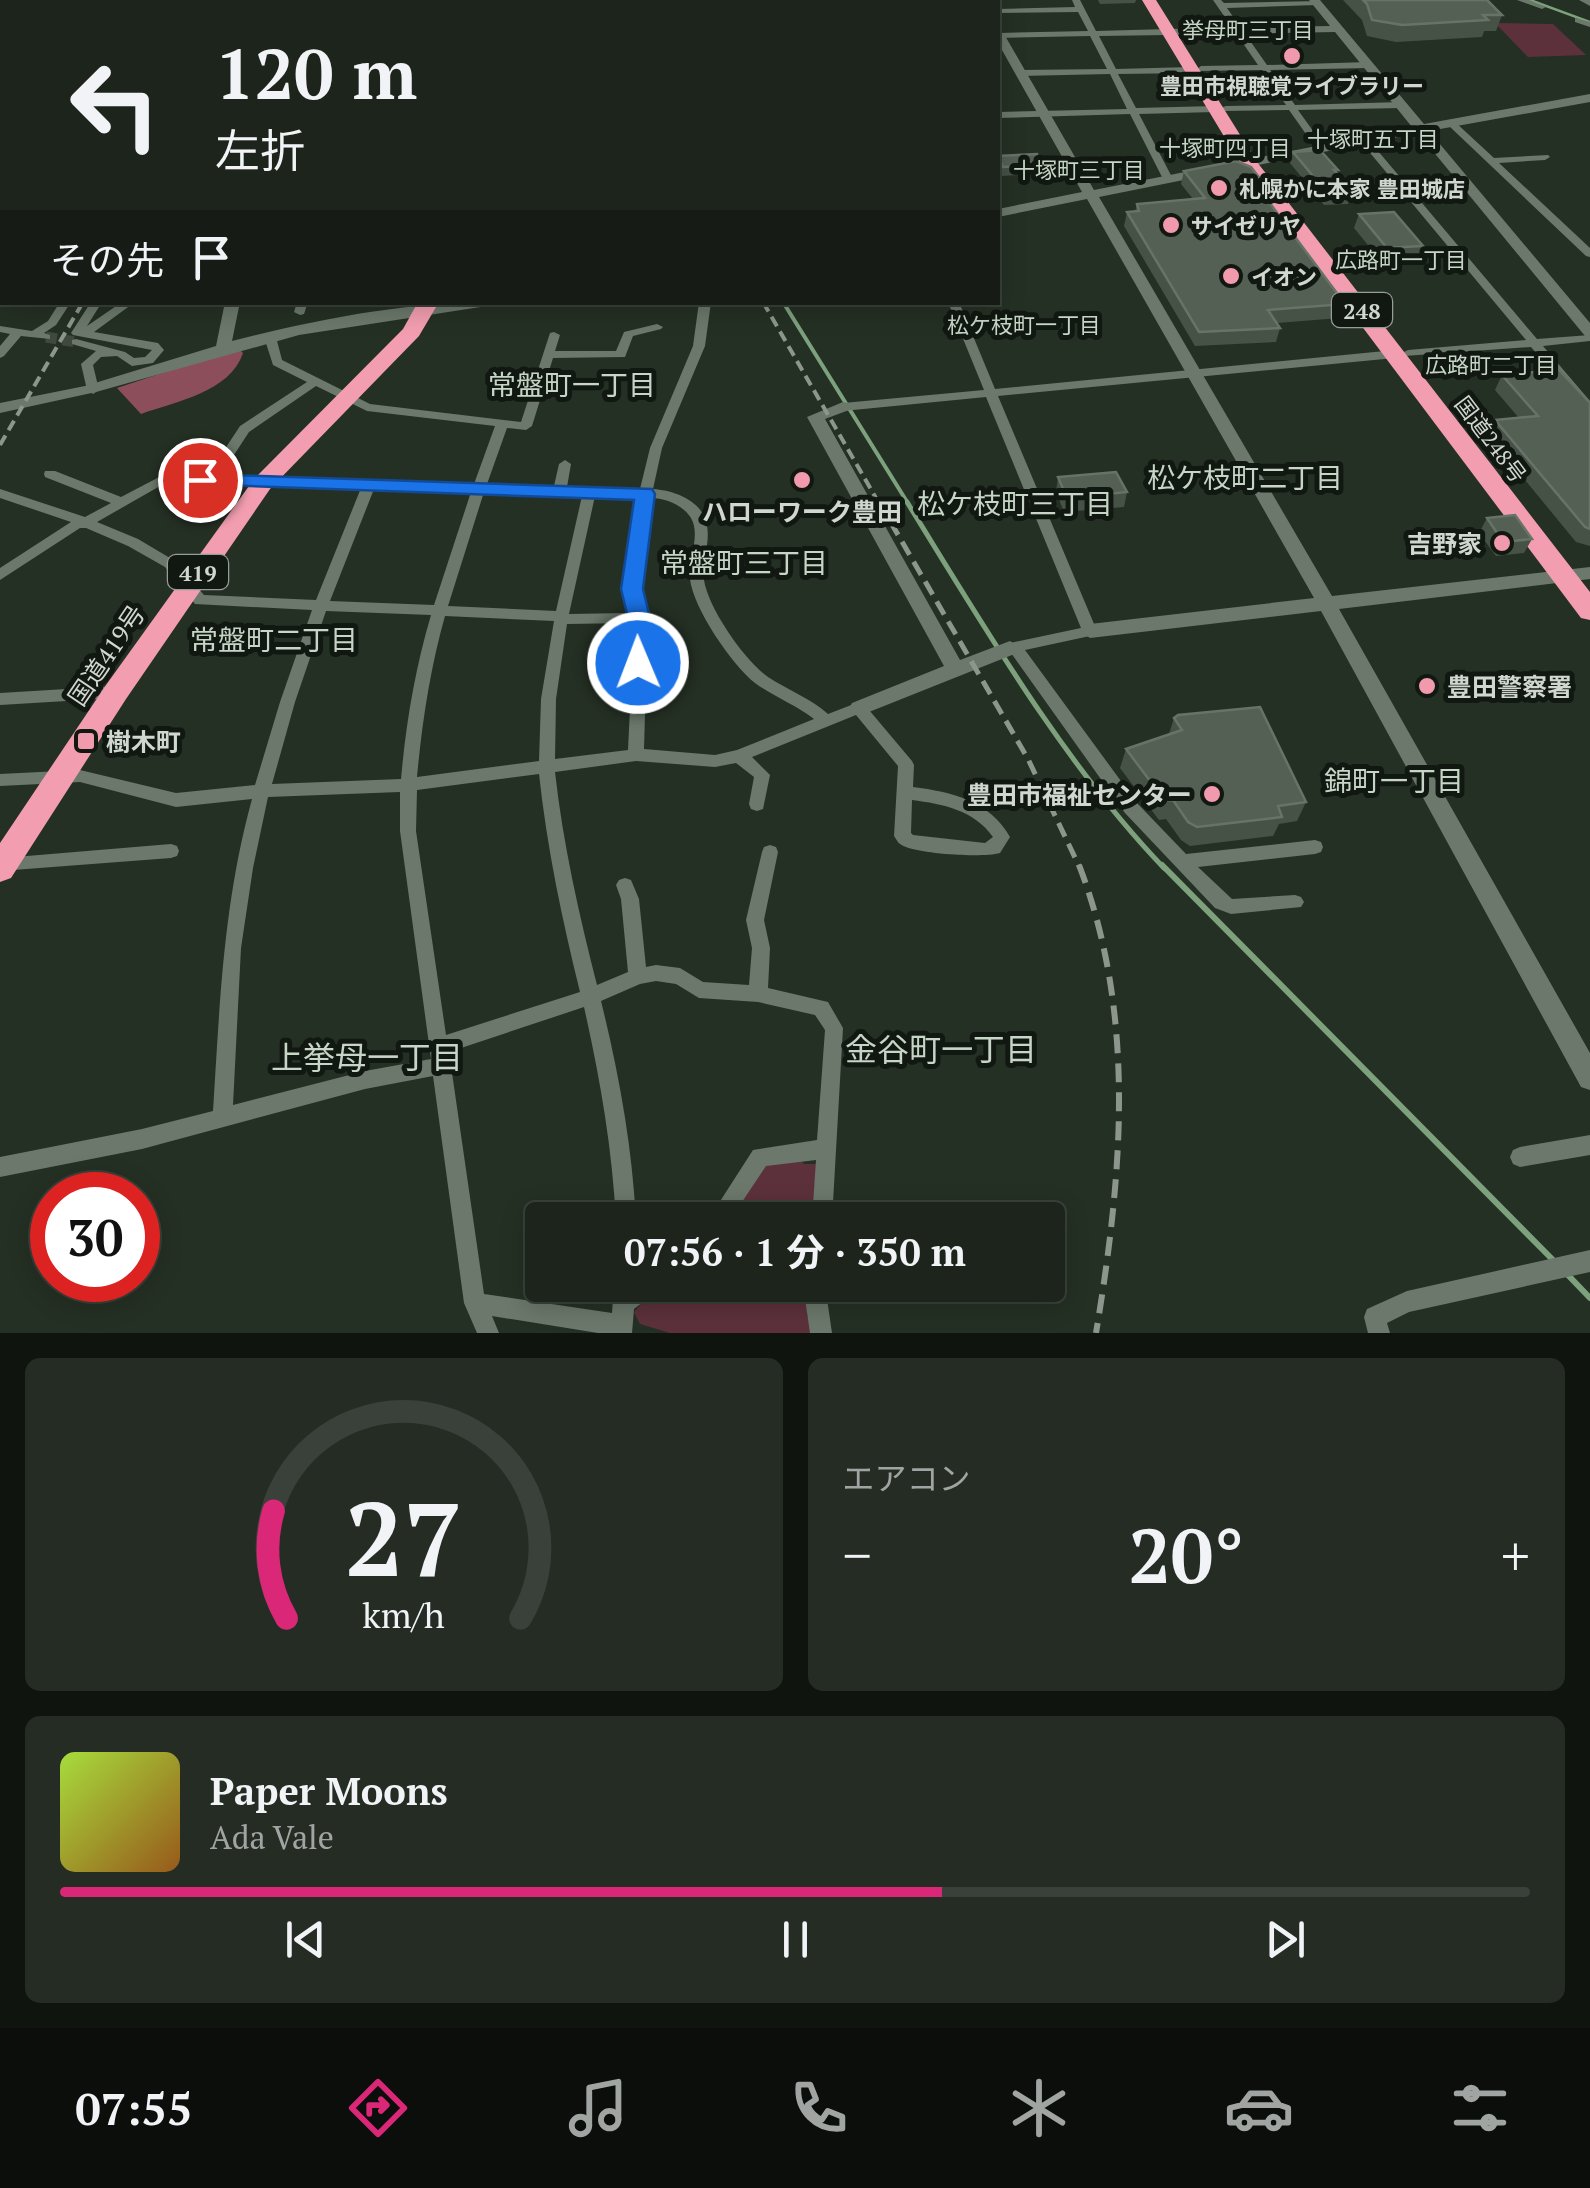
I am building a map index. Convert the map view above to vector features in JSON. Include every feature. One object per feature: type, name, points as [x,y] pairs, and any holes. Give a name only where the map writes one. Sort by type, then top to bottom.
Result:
[{"type":"highway","name":"国道248号","points":[[1149,0],[1175,32]]},
{"type":"highway","name":"国道248号","points":[[1161,0],[1196,69],[1255,162],[1402,354],[1582,576],[1590,611]]},
{"type":"highway","name":"国道419号","points":[[2,867],[116,692],[262,484],[412,332],[428,306]]},
{"type":"street","points":[[1521,0],[1542,7]]},
{"type":"street","points":[[1219,3],[1315,2],[1590,335]]},
{"type":"street","points":[[1219,3],[1322,149]]},
{"type":"street","points":[[1000,11],[1078,4],[1168,179]]},
{"type":"street","points":[[1578,20],[1590,25]]},
{"type":"street","points":[[1000,35],[1339,29]]},
{"type":"street","points":[[1000,38],[1326,603],[1590,1078]]},
{"type":"street","points":[[1020,73],[1369,65]]},
{"type":"street","points":[[1000,212],[1421,128],[1588,100]]},
{"type":"street","points":[[1000,116],[1402,104]]},
{"type":"street","points":[[1451,123],[1590,254]]},
{"type":"street","points":[[1364,140],[1590,410]]},
{"type":"street","points":[[1491,161],[1546,157]]},
{"type":"street","points":[[0,329],[41,335],[64,305]]},
{"type":"street","points":[[79,339],[77,333],[95,305]]},
{"type":"street","points":[[79,339],[126,305]]},
{"type":"street","points":[[223,349],[232,305]]},
{"type":"street","points":[[636,755],[639,618],[632,589],[645,494],[666,419],[699,346],[705,305]]},
{"type":"street","points":[[954,305],[1090,631]]},
{"type":"street","points":[[0,408],[93,390],[270,336],[428,306]]},
{"type":"street","points":[[549,354],[621,356],[628,334],[657,327]]},
{"type":"street","points":[[0,354],[18,332]]},
{"type":"street","points":[[270,336],[276,362],[347,399],[370,407],[526,426],[554,335]]},
{"type":"street","points":[[955,668],[815,418],[848,406],[1590,335]]},
{"type":"street","points":[[79,339],[154,344],[158,350],[149,360],[132,362],[79,339]]},
{"type":"street","points":[[93,390],[86,364],[97,354],[112,352]]},
{"type":"street","points":[[227,455],[244,429],[314,382]]},
{"type":"street","points":[[488,1333],[475,1303],[408,831],[406,785],[416,716],[440,611],[502,424]]},
{"type":"street","points":[[560,490],[565,464]]},
{"type":"street","points":[[50,474],[122,502]]},
{"type":"street","points":[[0,575],[165,478],[663,494],[690,507],[700,523],[698,589],[754,674],[804,702],[826,722]]},
{"type":"street","points":[[224,1116],[234,926],[262,791],[319,604],[368,487]]},
{"type":"street","points":[[590,491],[562,618],[547,768],[558,846],[619,1132],[625,1202]]},
{"type":"street","points":[[0,494],[130,542],[170,564],[191,583],[200,600],[562,618],[639,618]]},
{"type":"street","points":[[0,780],[62,775],[176,800],[262,791],[406,785],[636,755],[699,762],[738,756],[1013,647],[1090,631],[1582,576]]},
{"type":"street","points":[[1013,647],[1131,808],[1221,903],[1231,907],[1295,902]]},
{"type":"street","points":[[0,699],[116,692]]},
{"type":"street","points":[[860,708],[906,765],[903,792],[902,836],[909,841],[985,850],[994,848],[1002,838],[981,815],[947,796],[903,792]]},
{"type":"street","points":[[738,756],[762,774],[757,804]]},
{"type":"street","points":[[1181,862],[1316,848]]},
{"type":"street","points":[[2,867],[171,851]]},
{"type":"street","points":[[758,994],[761,948],[755,920],[770,852]]},
{"type":"street","points":[[624,886],[630,899],[638,976]]},
{"type":"street","points":[[0,1167],[142,1139],[365,1080],[440,1056],[638,976],[672,973],[699,990],[758,994],[821,1008],[833,1023],[823,1202]]},
{"type":"street","points":[[1520,1157],[1590,1146]]},
{"type":"street","points":[[730,1202],[760,1157],[826,1149]]},
{"type":"street","points":[[1379,1333],[1375,1316],[1407,1302],[1585,1263]]},
{"type":"street","points":[[475,1303],[622,1329],[624,1302]]},
{"type":"street","points":[[817,1302],[822,1333]]},
{"type":"shaded area","points":[[1495,23],[1553,24],[1586,55],[1528,57]]},
{"type":"shaded area","points":[[238,348],[243,353],[236,366],[215,386],[141,414],[117,388]]},
{"type":"shaded area","points":[[800,1159],[804,1164],[817,1164],[814,1202],[733,1202],[760,1161]]},
{"type":"shaded area","points":[[643,1302],[808,1302],[813,1333],[670,1333],[640,1324],[634,1312]]},
{"type":"building","points":[[1363,0],[1487,0],[1502,15],[1483,15],[1488,20],[1402,25],[1372,20]]},
{"type":"building","points":[[1320,150],[1352,192],[1328,194],[1293,152]]},
{"type":"building","points":[[1037,154],[1038,165],[1003,167],[1000,156]]},
{"type":"building","name":"イオン","points":[[1236,161],[1251,167],[1261,180],[1243,181],[1262,202],[1269,202],[1345,304],[1268,310],[1280,328],[1199,332],[1127,212],[1139,211],[1137,204],[1205,198],[1184,171]]},
{"type":"building","points":[[1394,212],[1423,246],[1387,248],[1359,214]]},
{"type":"building","points":[[1559,370],[1590,403],[1590,529],[1495,420],[1538,416],[1502,375]]},
{"type":"building","points":[[1116,472],[1127,492],[1067,498],[1058,477]]},
{"type":"building","points":[[1515,515],[1532,539],[1503,542],[1487,518]]},
{"type":"building","name":"豊田市福祉センター","points":[[1260,707],[1306,802],[1278,806],[1282,817],[1197,827],[1188,822],[1173,800],[1165,801],[1126,749],[1182,730],[1174,718],[1178,715]]},
{"type":"waterway","points":[[1530,0],[1590,22]]},
{"type":"waterway","points":[[785,305],[909,505]]},
{"type":"waterway","points":[[907,502],[1059,739],[1164,868]]},
{"type":"waterway","points":[[1162,865],[1554,1261]]},
{"type":"waterway","points":[[1565,1272],[1590,1298]]},
{"type":"tunnel","points":[[46,337],[76,342]]},
{"type":"railway","points":[[0,445],[81,305]]},
{"type":"railway","points":[[765,305],[880,505]]},
{"type":"railway","points":[[879,502],[1028,759],[1080,868]]},
{"type":"railway","points":[[1080,868],[1110,980],[1117,1038],[1117,1156],[1096,1333]]},
{"type":"place","name":"豊田市視聴覚ライブラリー","points":[[1292,56]]},
{"type":"place","name":"札幌かに本家 豊田城店","points":[[1219,188]]},
{"type":"place","name":"サイゼリヤ","points":[[1171,225]]},
{"type":"place","name":"イオン","points":[[1231,276]]},
{"type":"place","name":"ハローワーク豊田","points":[[802,480]]},
{"type":"place","name":"吉野家","points":[[1502,543]]},
{"type":"place","name":"豊田警察署","points":[[1427,686]]},
{"type":"place","name":"樹木町","points":[[86,741]]},
{"type":"place","name":"豊田市福祉センター","points":[[1212,794]]},
{"type":"district","name":"挙母町三丁目","points":[[1248,29]]},
{"type":"district","name":"十塚町五丁目","points":[[1373,138]]},
{"type":"district","name":"十塚町四丁目","points":[[1225,147]]},
{"type":"district","name":"十塚町三丁目","points":[[1079,169]]},
{"type":"district","name":"広路町一丁目","points":[[1401,259]]},
{"type":"district","name":"松ケ枝町一丁目","points":[[1024,324]]},
{"type":"district","name":"広路町二丁目","points":[[1491,364]]},
{"type":"district","name":"常盤町一丁目","points":[[572,384]]},
{"type":"district","name":"松ケ枝町二丁目","points":[[1245,477]]},
{"type":"district","name":"松ケ枝町三丁目","points":[[1015,503]]},
{"type":"district","name":"常盤町三丁目","points":[[744,562]]},
{"type":"district","name":"常盤町二丁目","points":[[274,639]]},
{"type":"district","name":"錦町一丁目","points":[[1394,780]]},
{"type":"district","name":"金谷町一丁目","points":[[941,1049]]},
{"type":"district","name":"上挙母一丁目","points":[[367,1057]]},
{"type":"route","points":[[200,480],[645,494],[632,589],[639,618],[638,663]]}]
